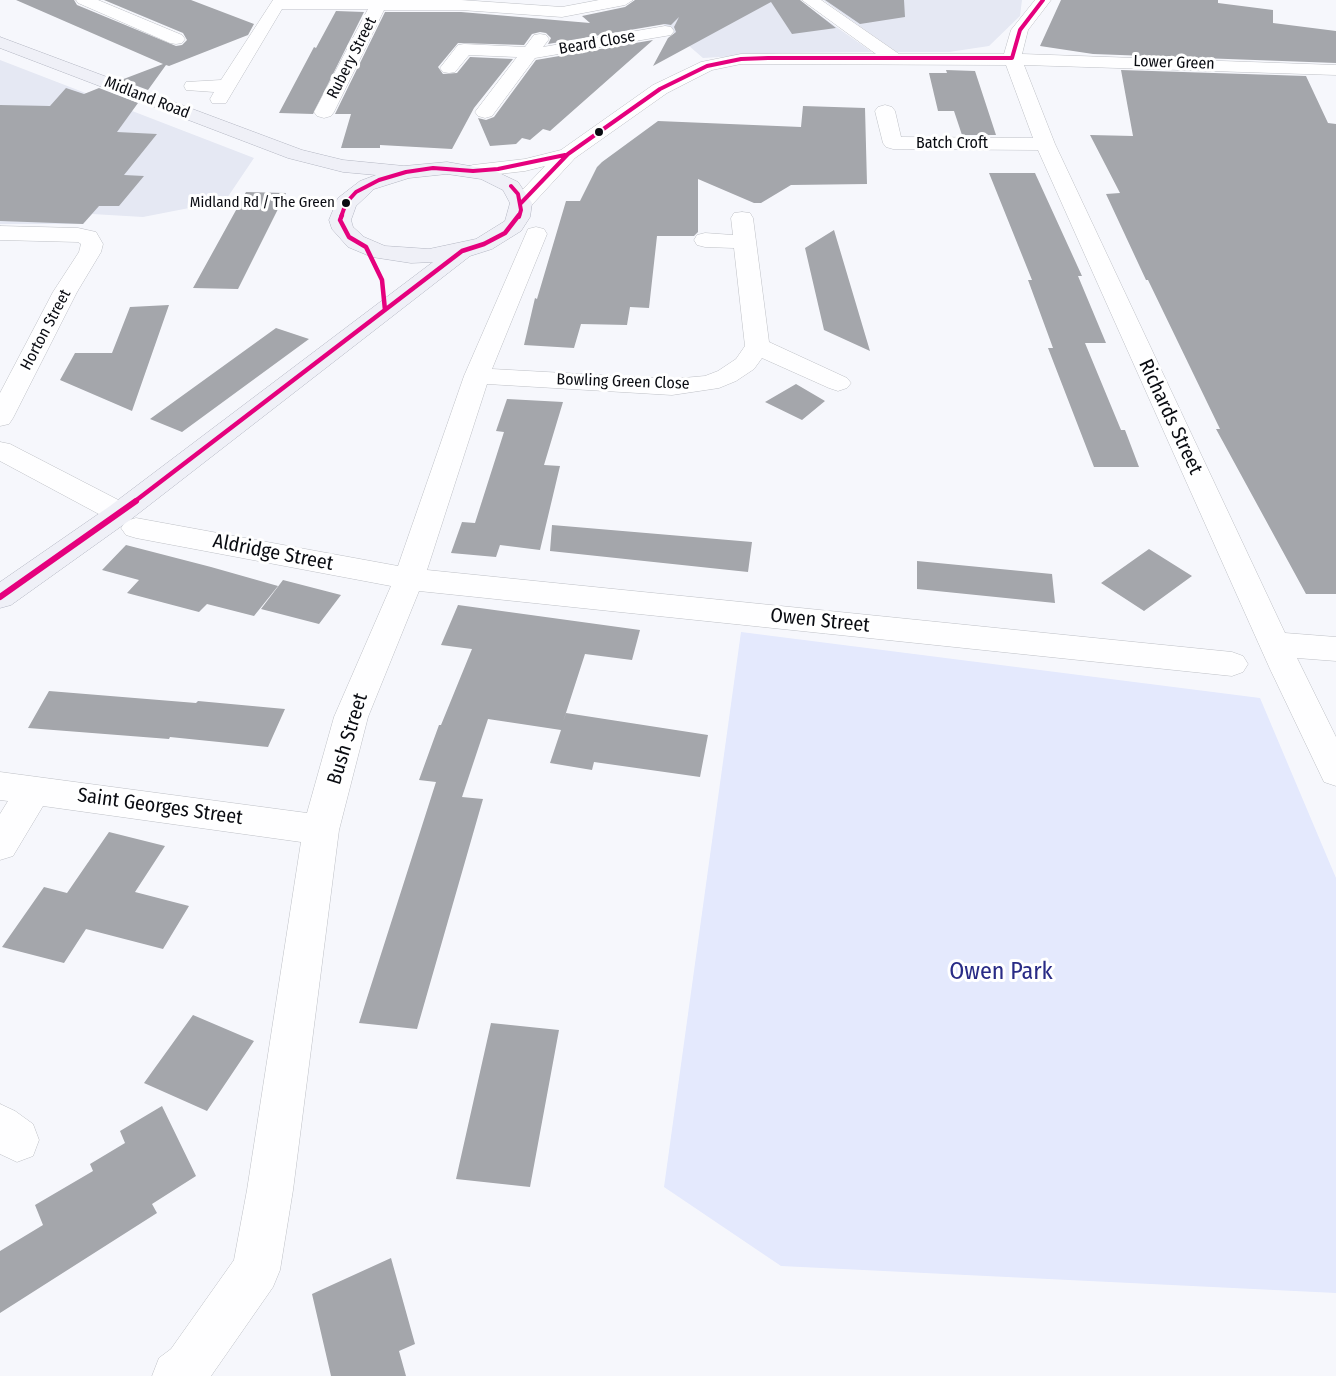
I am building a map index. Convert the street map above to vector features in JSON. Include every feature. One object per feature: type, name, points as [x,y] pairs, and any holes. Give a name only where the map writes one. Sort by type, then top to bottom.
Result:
[{"type":"main road","name":"Midland Road","points":[[0,42],[295,154],[343,166],[406,172]]},
{"type":"main road","name":"Midland Road","points":[[295,154],[322,172],[342,190],[346,202]]},
{"type":"main road","points":[[447,168],[473,171],[496,178],[511,186],[518,194],[521,203],[519,217],[505,233],[484,244],[462,251],[411,256],[366,247],[356,242],[343,230],[340,220],[346,202],[367,185],[406,172],[447,168]]},
{"type":"main road","points":[[366,247],[382,280],[385,310]]},
{"type":"main road","points":[[0,597],[128,520],[385,310],[462,251]]},
{"type":"street","points":[[84,0],[156,31],[177,30]]},
{"type":"street","points":[[810,0],[893,58]]},
{"type":"street","points":[[1012,58],[1020,30],[1043,0]]},
{"type":"street","points":[[259,4],[462,2],[562,12],[636,6],[707,66]]},
{"type":"street","points":[[193,86],[223,92],[277,4]]},
{"type":"street","name":"Rubery Street","points":[[324,112],[379,4]]},
{"type":"street","name":"Beard Close","points":[[485,112],[562,12]]},
{"type":"street","name":"Beard Close","points":[[528,54],[665,31]]},
{"type":"street","points":[[449,68],[464,49],[528,54]]},
{"type":"street","name":"Lower Green","points":[[568,154],[660,89],[707,66],[741,59],[1012,58],[1336,70]]},
{"type":"street","name":"Richards Street","points":[[1012,58],[1045,144],[1274,644],[1336,772]]},
{"type":"street","name":"Batch Croft","points":[[885,111],[893,143],[1045,144]]},
{"type":"street","points":[[473,171],[525,165],[568,154]]},
{"type":"street","points":[[521,203],[568,154]]},
{"type":"street","points":[[705,240],[743,230],[757,346],[838,383]]},
{"type":"street","name":"Horton Street","points":[[0,234],[78,235],[88,237],[92,244],[90,252],[65,292],[0,418]]},
{"type":"street","name":"Bush Street","points":[[177,1376],[188,1366],[256,1270],[270,1190],[321,830],[351,717],[409,579],[477,376],[536,234]]},
{"type":"street","name":"Bowling Green Close","points":[[477,376],[672,387],[710,383],[746,364],[757,346]]},
{"type":"street","points":[[0,450],[128,520]]},
{"type":"street","name":"Aldridge Street","points":[[128,520],[409,579]]},
{"type":"street","name":"Owen Street","points":[[409,579],[1232,664]]},
{"type":"street","points":[[1274,644],[1336,649]]},
{"type":"street","points":[[0,845],[17,788]]},
{"type":"street","name":"Saint Georges Street","points":[[17,788],[321,830]]},
{"type":"shaded area","points":[[798,0],[872,52],[783,53],[703,58],[637,1]]},
{"type":"shaded area","points":[[823,0],[1022,0],[1020,16],[989,46],[949,52],[896,52]]},
{"type":"shaded area","points":[[0,60],[254,158],[225,201],[143,217],[92,214],[83,224],[0,224]]},
{"type":"green space","name":"Owen Park","points":[[741,632],[1260,698],[1336,878],[1336,1293],[781,1266],[664,1187]]},
{"type":"building","points":[[16,0],[74,0],[77,5],[176,46],[182,45],[187,40],[183,33],[104,0],[191,0],[254,24],[248,35],[169,66],[166,65],[148,90],[121,80],[163,64]]},
{"type":"building","points":[[635,0],[800,0],[836,28],[792,34],[771,2],[653,66],[668,38],[676,32],[674,27],[679,17],[671,25],[665,24],[548,44],[551,38],[546,33],[540,32],[532,34],[524,45],[458,43],[438,67],[443,74],[457,73],[470,57],[513,59],[474,108],[452,149],[380,145],[380,148],[341,148],[351,114],[335,114],[385,12],[461,12],[590,23],[582,16],[625,7]]},
{"type":"building","points":[[825,0],[904,0],[905,17],[860,24]]},
{"type":"building","points":[[1061,0],[1218,0],[1218,3],[1273,10],[1273,23],[1336,31],[1336,63],[1093,54],[1040,46]]},
{"type":"building","points":[[336,11],[364,12],[313,114],[279,113],[314,47],[316,48]]},
{"type":"building","points":[[653,40],[550,131],[543,129],[530,140],[522,138],[516,144],[490,146],[478,118],[486,120],[494,117],[536,60]]},
{"type":"building","points":[[946,70],[975,71],[996,135],[962,135],[954,111],[938,111],[929,73],[947,73]]},
{"type":"building","points":[[1121,70],[1306,76],[1328,123],[1336,124],[1336,594],[1306,594],[1216,429],[1220,429],[1106,194],[1120,193],[1090,135],[1133,136]]},
{"type":"building","points":[[66,88],[84,94],[99,88],[138,103],[117,132],[157,134],[124,175],[144,176],[119,206],[99,206],[83,224],[0,221],[0,105],[50,106]]},
{"type":"building","points":[[803,106],[865,108],[867,184],[791,185],[761,203],[754,203],[698,179],[698,232],[694,236],[657,236],[649,308],[630,307],[627,325],[581,324],[574,348],[524,345],[535,298],[537,299],[566,201],[580,201],[597,167],[602,162],[658,121],[801,127]]},
{"type":"building","points":[[989,173],[1035,173],[1082,276],[1078,276],[1106,343],[1085,343],[1121,430],[1125,430],[1139,467],[1094,467],[1048,348],[1053,348],[1028,280],[1032,280]]},
{"type":"building","points":[[246,192],[286,193],[238,289],[193,288]]},
{"type":"building","points":[[834,230],[870,351],[824,330],[805,248]]},
{"type":"building","points":[[169,305],[132,411],[60,380],[75,353],[112,353],[130,307]]},
{"type":"building","points":[[276,328],[309,339],[182,432],[150,419]]},
{"type":"building","points":[[796,384],[825,401],[802,420],[765,402]]},
{"type":"building","points":[[507,399],[563,402],[544,465],[560,466],[540,550],[500,545],[496,557],[451,553],[462,522],[475,523],[504,432],[496,431]]},
{"type":"building","points":[[552,525],[752,542],[748,572],[550,551]]},
{"type":"building","points":[[126,545],[278,586],[254,616],[207,604],[199,612],[127,593],[139,580],[102,570]]},
{"type":"building","points":[[1149,549],[1192,576],[1144,611],[1101,583]]},
{"type":"building","points":[[917,561],[1052,574],[1055,603],[917,589]]},
{"type":"building","points":[[283,580],[341,595],[319,624],[261,609]]},
{"type":"building","points":[[458,605],[640,630],[632,660],[585,654],[563,722],[566,713],[708,735],[700,777],[594,762],[592,770],[550,763],[561,730],[488,719],[462,797],[483,799],[417,1029],[359,1023],[436,782],[419,780],[439,725],[441,725],[472,649],[441,645]]},
{"type":"building","points":[[49,691],[285,709],[268,747],[170,737],[169,739],[28,728]]},
{"type":"building","points":[[109,832],[165,846],[135,892],[189,906],[163,949],[86,929],[64,963],[2,947],[44,887],[67,893]]},
{"type":"building","points":[[193,1015],[254,1041],[207,1111],[144,1083]]},
{"type":"building","points":[[491,1023],[559,1030],[530,1187],[456,1179]]},
{"type":"building","points":[[162,1106],[196,1176],[152,1204],[157,1213],[0,1313],[0,1251],[43,1225],[35,1205],[93,1171],[90,1164],[125,1143],[120,1131]]},
{"type":"building","points":[[391,1258],[415,1344],[399,1351],[406,1376],[331,1376],[312,1294]]},
{"type":"transit line","points":[[521,203],[568,154],[660,89],[707,66],[741,59],[768,58],[1012,58],[1020,30],[1043,0]]},
{"type":"transit line","points":[[385,310],[382,280],[366,247],[349,237],[340,220],[346,203],[356,192],[379,180],[406,172],[433,168],[473,171],[498,169],[565,155]]},
{"type":"transit line","points":[[0,597],[120,513],[462,251],[484,244],[505,233],[519,217],[521,210],[518,194],[511,186]]},
{"type":"place","name":"Midland Rd / The Green","points":[[346,203]]}]
